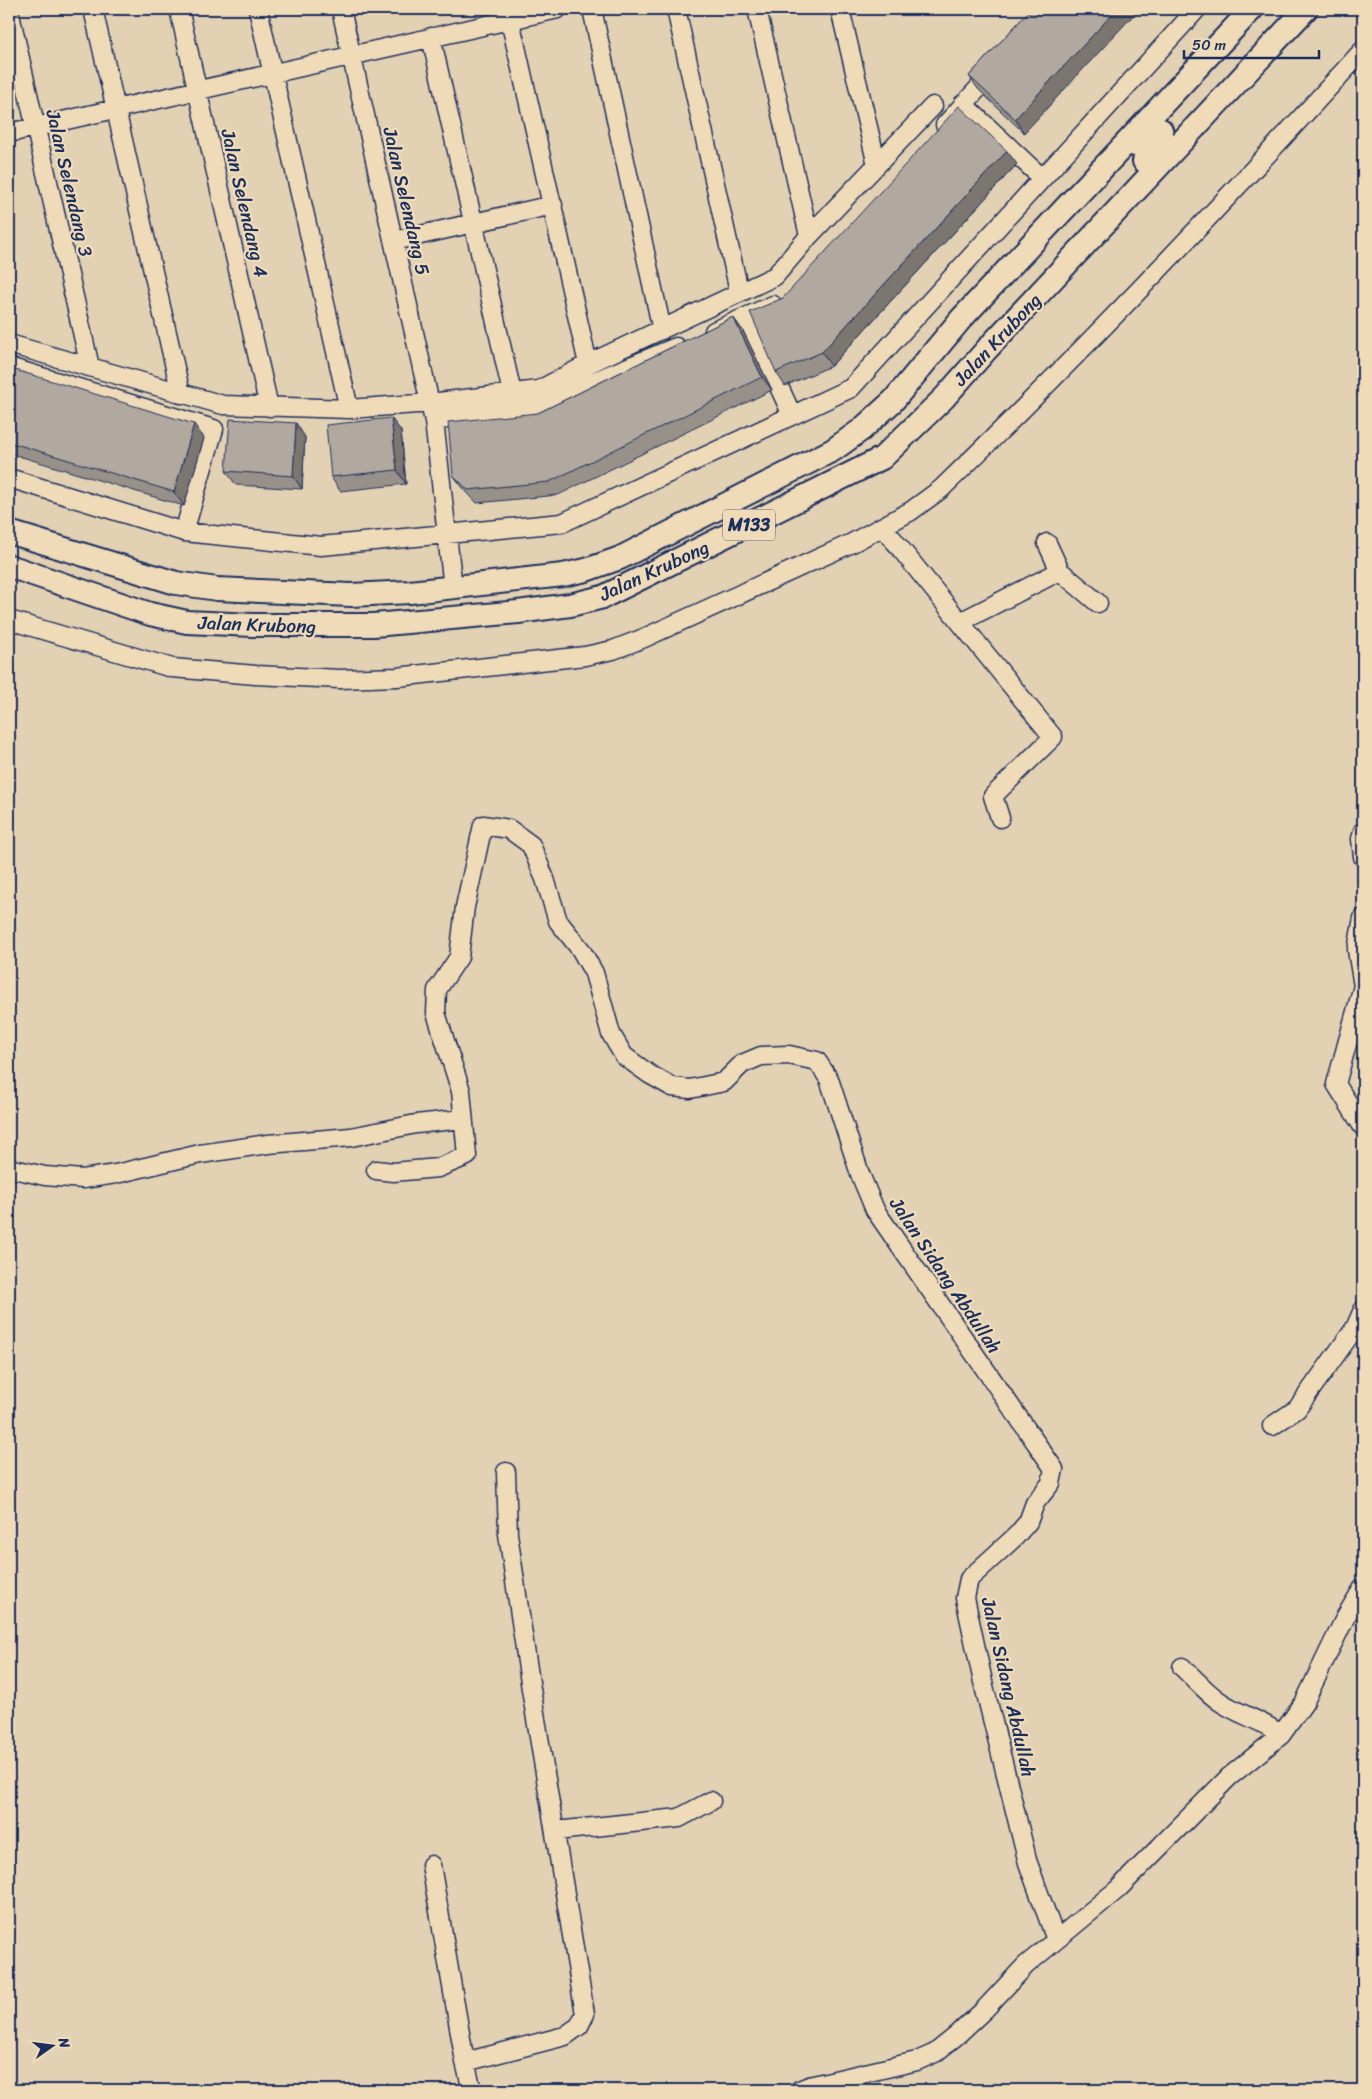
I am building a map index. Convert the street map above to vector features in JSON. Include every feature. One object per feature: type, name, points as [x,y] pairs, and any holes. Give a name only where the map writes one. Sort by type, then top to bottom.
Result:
[{"type":"main road","name":"Jalan Krubong","points":[[9,532],[176,583],[217,589],[351,595],[453,588],[563,575],[586,570],[620,558],[833,450],[861,430],[893,401],[961,319],[1252,9]]},
{"type":"main road","name":"Jalan Krubong","points":[[9,566],[150,614],[187,622],[253,625],[374,625],[518,612],[570,605],[603,597],[882,458],[944,398],[988,348],[1306,9]]},
{"type":"main road","points":[[961,319],[1016,272],[1146,135],[1154,130],[1160,130],[1163,138],[1155,149],[1028,283],[988,348]]},
{"type":"street","points":[[93,9],[180,394]]},
{"type":"street","name":"Jalan Selendang 4","points":[[179,9],[269,407]]},
{"type":"street","points":[[258,9],[349,409]]},
{"type":"street","name":"Jalan Selendang 5","points":[[341,9],[434,421],[449,535],[453,588]]},
{"type":"street","points":[[9,133],[558,9]]},
{"type":"street","points":[[592,9],[662,330]]},
{"type":"street","points":[[676,9],[739,292]]},
{"type":"street","points":[[758,9],[809,236]]},
{"type":"street","points":[[840,9],[877,165]]},
{"type":"street","points":[[9,478],[184,532],[321,546],[562,523],[851,388],[1197,9]]},
{"type":"street","name":"Jalan Selendang 3","points":[[9,10],[90,366]]},
{"type":"street","points":[[510,20],[588,364]]},
{"type":"street","points":[[431,37],[512,393]]},
{"type":"street","points":[[9,620],[172,668],[340,679],[397,677],[585,656],[613,650],[644,638],[852,544],[911,511],[942,489],[1101,330],[1254,170],[1363,50]]},
{"type":"street","points":[[936,134],[1004,60]]},
{"type":"street","points":[[963,104],[1042,178]]},
{"type":"street","points":[[9,344],[223,405],[349,409],[430,403],[539,390],[588,364],[775,276],[809,236],[933,106]]},
{"type":"street","points":[[394,241],[553,205]]},
{"type":"street","points":[[434,421],[542,403],[789,298]]},
{"type":"street","points":[[747,317],[792,415]]},
{"type":"street","points":[[9,367],[214,429],[184,532]]},
{"type":"street","points":[[883,527],[1053,737],[993,796],[1000,818]]},
{"type":"street","points":[[1046,543],[1060,571],[1098,603]]},
{"type":"street","points":[[960,622],[1060,571]]},
{"type":"street","name":"Jalan Sidang Abdullah","points":[[376,1170],[393,1172],[438,1168],[467,1156],[461,1092],[436,1012],[437,990],[459,957],[465,907],[483,825],[509,829],[531,845],[545,879],[558,921],[581,950],[594,973],[611,1034],[624,1056],[649,1074],[672,1087],[690,1089],[724,1082],[742,1064],[761,1056],[789,1055],[817,1060],[829,1079],[860,1174],[875,1210],[1054,1469],[1051,1483],[1035,1503],[1028,1522],[1016,1536],[969,1579],[965,1598],[983,1682],[1028,1863],[1056,1940]]},
{"type":"street","points":[[1363,831],[1361,839],[1363,857]]},
{"type":"street","points":[[1363,918],[1357,950],[1363,986],[1336,1084],[1363,1127]]},
{"type":"street","points":[[9,1168],[44,1176],[83,1179],[116,1174],[200,1154],[268,1144],[351,1137],[416,1124],[463,1119]]},
{"type":"street","points":[[1272,1426],[1297,1409],[1359,1331],[1363,1310]]},
{"type":"street","points":[[466,2062],[565,2036],[579,2026],[585,2014],[531,1689],[508,1534],[506,1472]]},
{"type":"street","points":[[799,2090],[809,2086],[917,2062],[935,2053],[984,2010],[1026,1965],[1118,1889],[1229,1777],[1281,1735],[1304,1703],[1346,1616],[1363,1588]]},
{"type":"street","points":[[1182,1667],[1219,1701],[1250,1719],[1272,1727],[1281,1735]]},
{"type":"street","points":[[556,1831],[679,1818],[711,1801]]},
{"type":"street","points":[[431,1865],[472,2090]]},
{"type":"building","points":[[1031,9],[1117,9],[1015,119],[969,76]]},
{"type":"building","points":[[959,106],[1007,151],[822,352],[776,372],[750,312],[783,298]]},
{"type":"building","points":[[733,317],[762,377],[549,482],[468,490],[453,475],[448,422],[538,413]]},
{"type":"building","points":[[9,368],[194,424],[174,492],[9,442]]},
{"type":"building","points":[[391,418],[397,470],[331,477],[326,425]]},
{"type":"building","points":[[230,419],[296,423],[293,476],[226,471]]}]
